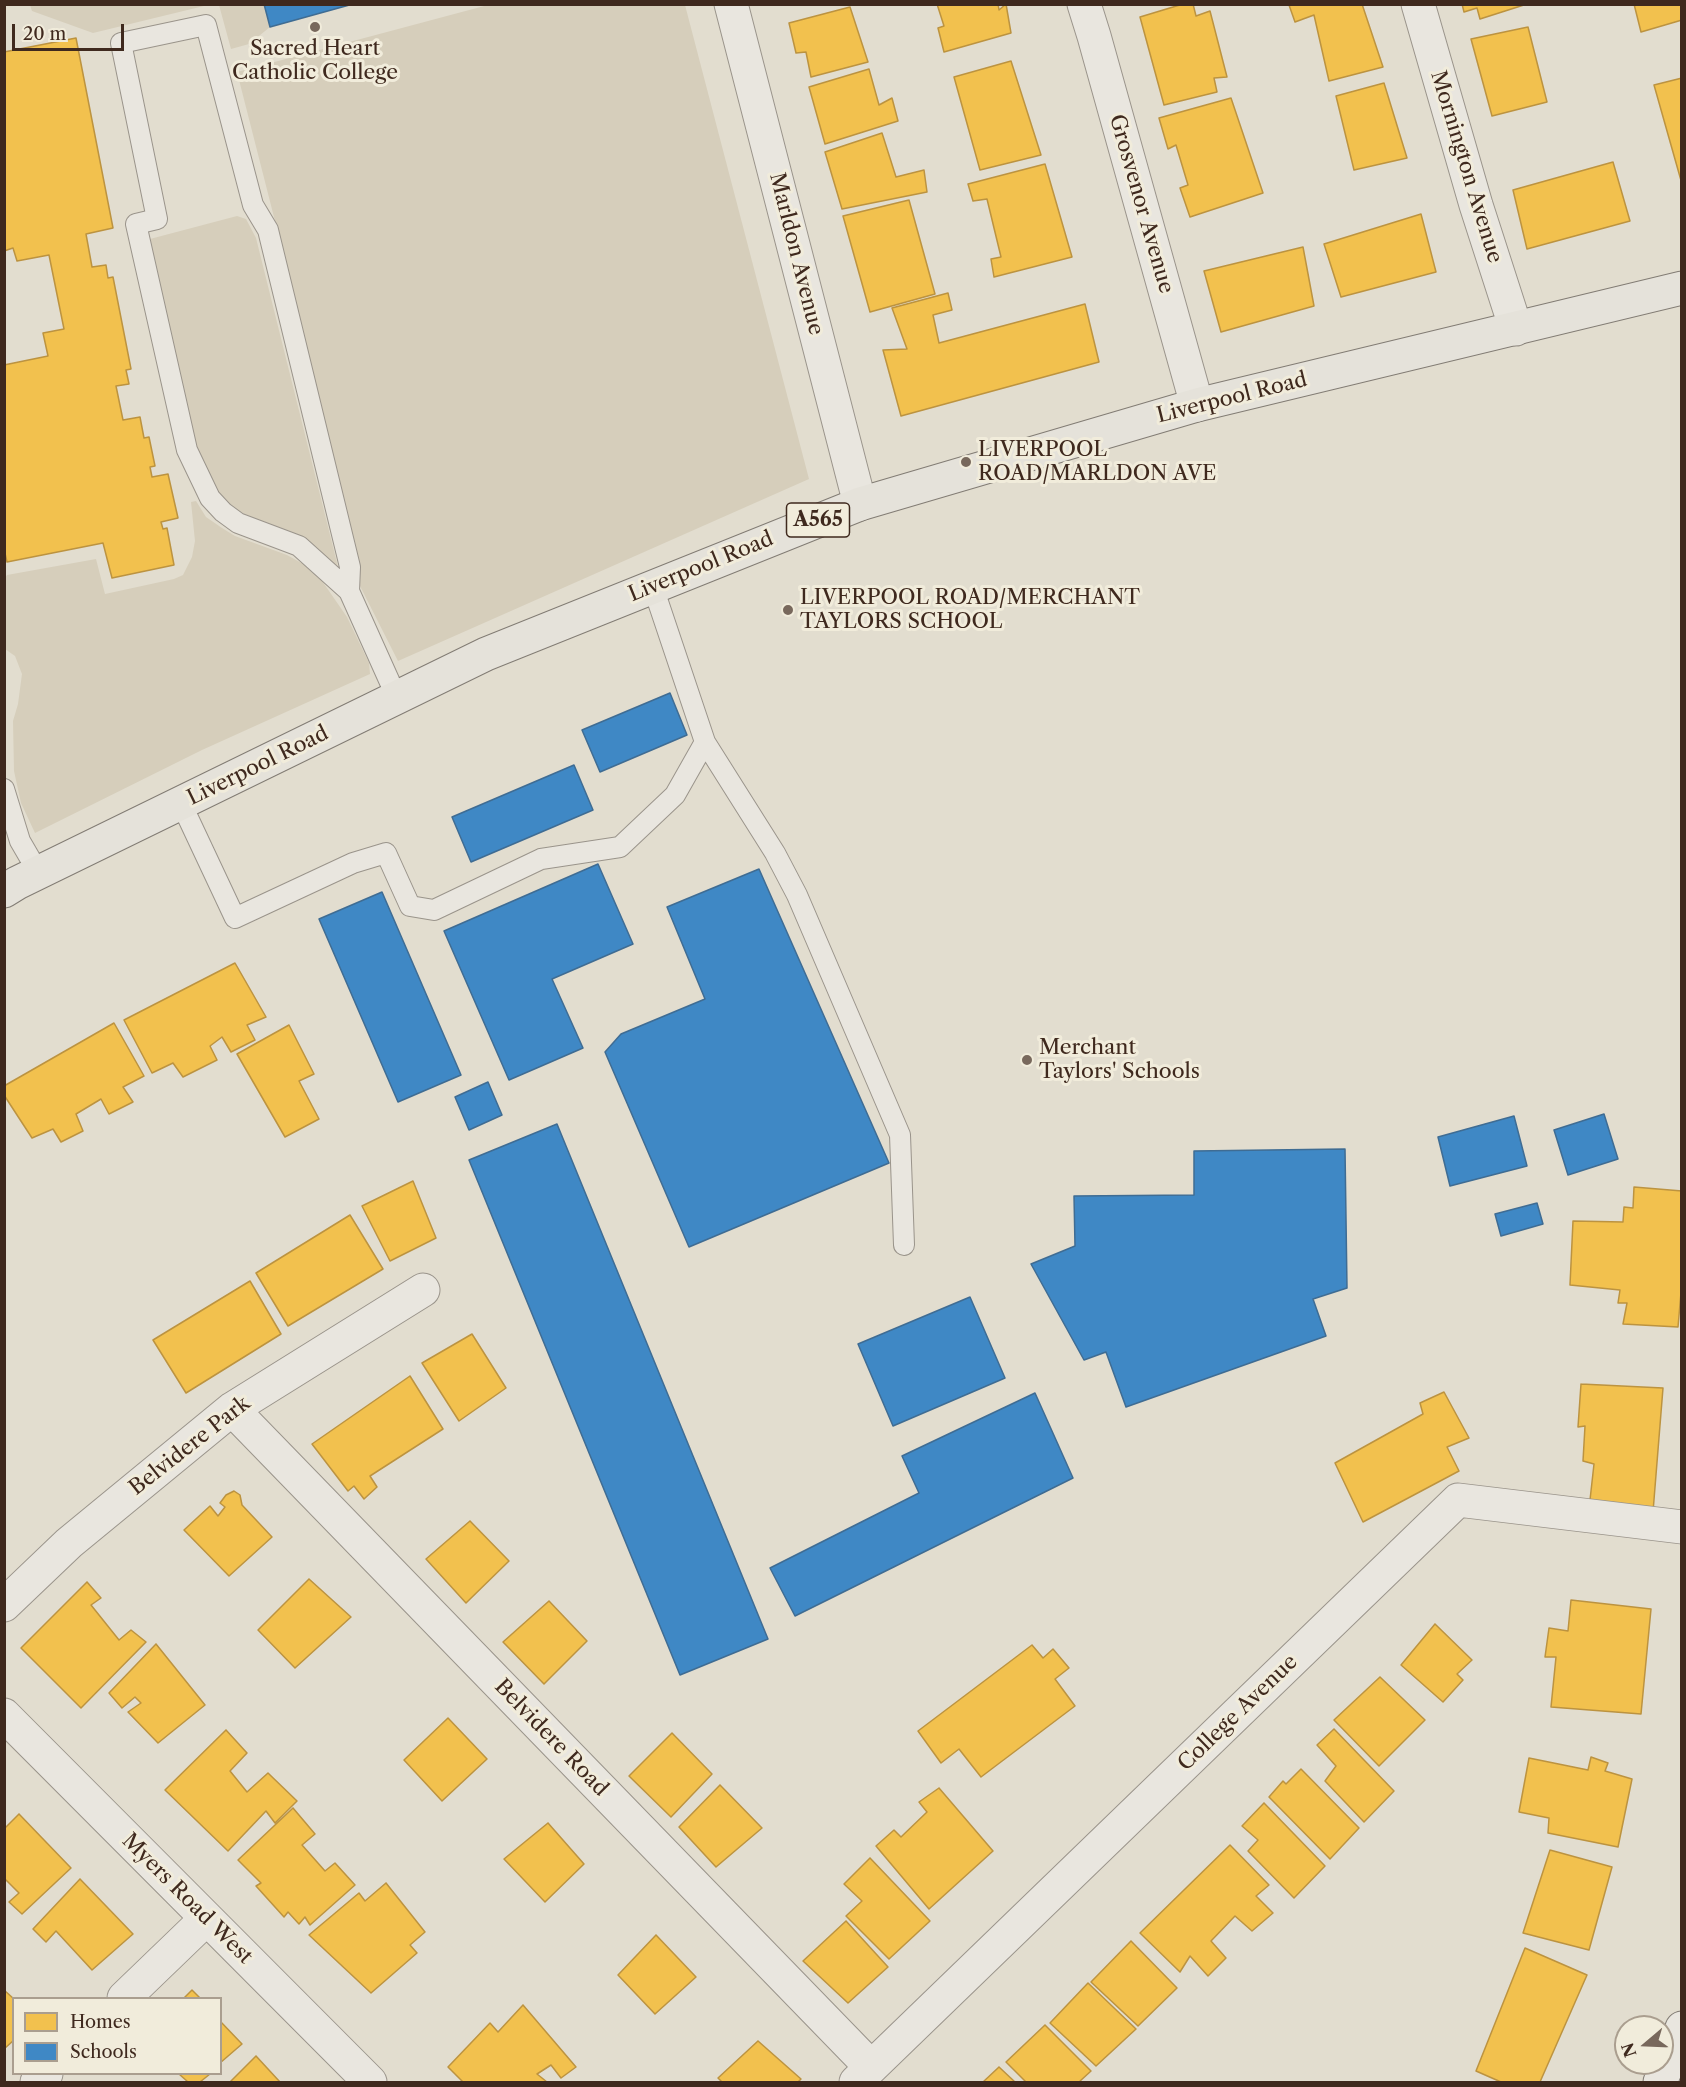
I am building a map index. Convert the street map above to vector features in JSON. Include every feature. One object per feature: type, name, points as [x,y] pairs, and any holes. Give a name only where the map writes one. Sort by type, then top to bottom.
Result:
[{"type":"highway","name":"Liverpool Road","points":[[4,891],[38,872],[486,654],[860,504],[1197,405],[1682,288]]},
{"type":"street","name":"Marldon Avenue","points":[[731,4],[860,504]]},
{"type":"street","name":"Grosvenor Avenue","points":[[1084,4],[1197,405]]},
{"type":"street","name":"Mornington Avenue","points":[[1418,4],[1476,205],[1516,329]]},
{"type":"street","name":"Belvidere Park","points":[[4,1605],[69,1544],[232,1408],[423,1290]]},
{"type":"street","name":"Belvidere Road","points":[[232,1408],[864,2075]]},
{"type":"street","name":"College Avenue","points":[[864,2075],[1458,1500],[1682,1527]]},
{"type":"street","name":"Myers Road West","points":[[4,1715],[369,2082]]},
{"type":"street","points":[[125,1997],[206,1919]]},
{"type":"street","points":[[1659,2082],[1682,2028]]},
{"type":"lane","points":[[349,591],[350,567],[268,230],[253,205],[206,25],[121,43],[157,219],[136,224],[187,450],[210,498],[223,513],[238,523],[299,546],[349,591],[397,698]]},
{"type":"lane","points":[[653,587],[705,742],[775,853],[797,895],[900,1135],[904,1245]]},
{"type":"lane","points":[[181,803],[235,918],[353,863],[386,853],[410,906],[434,910],[541,859],[620,847],[675,795],[705,742]]},
{"type":"lane","points":[[4,789],[20,841],[38,872]]},
{"type":"shaded area","name":"Sacred Heart Catholic College","points":[[30,4],[208,5],[93,33],[32,11]]},
{"type":"shaded area","points":[[219,5],[264,5],[270,27],[249,44],[231,49]]},
{"type":"shaded area","points":[[488,5],[685,5],[809,479],[398,661],[360,586],[275,221],[237,72]]},
{"type":"shaded area","points":[[237,216],[246,219],[256,238],[338,567],[296,534],[234,510],[216,494],[190,434],[150,239]]},
{"type":"shaded area","points":[[196,501],[206,517],[222,528],[235,536],[287,555],[305,565],[320,578],[347,617],[369,663],[370,674],[202,750],[35,833],[21,803],[14,771],[13,721],[22,674],[15,656],[5,649],[5,578],[7,575],[96,559],[105,594],[174,579],[183,575],[192,557],[195,541],[191,502]]},
{"type":"building: Homes","points":[[937,4],[998,4],[999,10],[1006,4],[1011,33],[944,52],[938,28],[944,26]]},
{"type":"building: Homes","points":[[1183,4],[1193,4],[1196,16],[1210,11],[1227,77],[1214,78],[1217,92],[1164,105],[1140,17]]},
{"type":"building: Homes","points":[[1362,4],[1383,67],[1329,81],[1314,15],[1295,22],[1289,5]]},
{"type":"building: Homes","points":[[1462,4],[1527,4],[1480,19],[1477,8],[1464,12]]},
{"type":"building: Homes","points":[[1634,4],[1682,4],[1682,20],[1641,32]]},
{"type":"building: Homes","points":[[850,7],[868,62],[811,77],[806,52],[796,53],[789,23]]},
{"type":"building: Homes","points":[[1528,27],[1547,102],[1492,116],[1471,39]]},
{"type":"building: Homes","points":[[76,38],[113,228],[86,234],[92,267],[106,265],[108,278],[113,277],[131,369],[126,370],[129,384],[116,386],[123,420],[140,417],[144,438],[149,437],[155,466],[150,467],[152,477],[168,474],[178,518],[161,522],[163,529],[167,528],[174,565],[112,578],[103,543],[7,562],[4,549],[4,365],[48,356],[43,333],[64,329],[49,255],[17,261],[13,248],[4,251],[4,52]]},
{"type":"building: Homes","points":[[1011,61],[1041,155],[980,170],[954,77]]},
{"type":"building: Homes","points":[[869,69],[879,105],[892,98],[898,121],[825,144],[809,87]]},
{"type":"building: Homes","points":[[1682,78],[1682,184],[1654,85]]},
{"type":"building: Homes","points":[[1384,83],[1407,158],[1354,170],[1336,96]]},
{"type":"building: Homes","points":[[1231,98],[1263,193],[1190,217],[1180,188],[1188,185],[1176,145],[1168,149],[1159,118]]},
{"type":"building: Homes","points":[[882,133],[896,177],[924,170],[927,192],[842,209],[825,152]]},
{"type":"building: Homes","points":[[1613,162],[1630,221],[1527,249],[1513,190]]},
{"type":"building: Homes","points":[[1045,164],[1072,257],[994,277],[991,259],[1001,257],[987,199],[973,201],[968,184]]},
{"type":"building: Homes","points":[[909,200],[935,294],[870,312],[843,216]]},
{"type":"building: Homes","points":[[1421,214],[1436,272],[1341,297],[1324,244]]},
{"type":"building: Homes","points":[[1303,247],[1314,306],[1221,332],[1204,271]]},
{"type":"building: Homes","points":[[948,293],[952,310],[933,315],[939,343],[1085,304],[1099,362],[901,416],[883,350],[907,349],[892,308]]},
{"type":"building: Homes","points":[[235,963],[266,1017],[247,1025],[255,1040],[231,1052],[222,1037],[210,1046],[217,1060],[183,1077],[173,1063],[152,1073],[124,1020]]},
{"type":"building: Homes","points":[[114,1023],[144,1076],[123,1087],[133,1102],[109,1114],[101,1099],[76,1114],[83,1131],[61,1142],[53,1129],[32,1138],[4,1095],[4,1086]]},
{"type":"building: Homes","points":[[289,1025],[314,1074],[299,1081],[319,1119],[285,1137],[237,1054]]},
{"type":"building: Homes","points":[[413,1181],[436,1238],[390,1261],[362,1206]]},
{"type":"building: Homes","points":[[1634,1187],[1682,1191],[1682,1281],[1678,1327],[1623,1324],[1627,1303],[1618,1303],[1620,1290],[1570,1285],[1573,1221],[1623,1222],[1624,1207],[1633,1208]]},
{"type":"building: Homes","points":[[350,1215],[383,1269],[288,1326],[256,1273]]},
{"type":"building: Homes","points":[[250,1281],[281,1334],[186,1393],[153,1340]]},
{"type":"building: Homes","points":[[472,1334],[506,1388],[459,1421],[422,1363]]},
{"type":"building: Homes","points":[[410,1376],[443,1429],[370,1476],[377,1487],[364,1499],[354,1486],[348,1491],[312,1444]]},
{"type":"building: Homes","points":[[1581,1384],[1663,1388],[1653,1512],[1589,1509],[1594,1464],[1583,1461],[1585,1426],[1578,1427]]},
{"type":"building: Homes","points":[[1444,1392],[1469,1438],[1447,1447],[1459,1471],[1363,1522],[1335,1463],[1423,1414],[1420,1403]]},
{"type":"building: Homes","points":[[234,1491],[240,1495],[242,1505],[272,1537],[229,1576],[184,1530],[210,1506],[218,1516],[225,1507],[220,1503],[226,1495]]},
{"type":"building: Homes","points":[[470,1521],[509,1561],[466,1603],[426,1559]]},
{"type":"building: Homes","points":[[309,1579],[351,1617],[295,1668],[258,1630]]},
{"type":"building: Homes","points":[[87,1582],[101,1598],[91,1605],[119,1640],[131,1630],[146,1642],[81,1708],[21,1648]]},
{"type":"building: Homes","points":[[1571,1600],[1651,1609],[1641,1714],[1551,1707],[1556,1657],[1545,1657],[1549,1628],[1568,1631]]},
{"type":"building: Homes","points":[[549,1601],[587,1641],[544,1684],[503,1642]]},
{"type":"building: Homes","points":[[1435,1624],[1472,1660],[1457,1674],[1463,1680],[1443,1702],[1401,1665]]},
{"type":"building: Homes","points":[[156,1644],[205,1705],[158,1743],[128,1712],[141,1703],[135,1697],[122,1708],[109,1693]]},
{"type":"building: Homes","points":[[1032,1645],[1043,1658],[1053,1649],[1069,1668],[1055,1679],[1075,1706],[981,1777],[959,1749],[941,1763],[918,1731]]},
{"type":"building: Homes","points":[[1380,1677],[1425,1720],[1379,1766],[1334,1720]]},
{"type":"building: Homes","points":[[448,1718],[487,1759],[442,1801],[404,1760]]},
{"type":"building: Homes","points":[[1334,1729],[1394,1791],[1364,1822],[1325,1781],[1336,1766],[1317,1745]]},
{"type":"building: Homes","points":[[226,1730],[247,1753],[230,1771],[247,1792],[268,1773],[297,1801],[275,1823],[266,1811],[228,1851],[165,1790]]},
{"type":"building: Homes","points":[[672,1733],[712,1774],[671,1817],[629,1776]]},
{"type":"building: Homes","points":[[1591,1757],[1608,1763],[1605,1771],[1632,1779],[1618,1847],[1548,1833],[1549,1818],[1519,1812],[1529,1758],[1588,1770]]},
{"type":"building: Homes","points":[[1301,1769],[1359,1828],[1330,1859],[1269,1797],[1283,1781],[1286,1784]]},
{"type":"building: Homes","points":[[720,1785],[762,1828],[716,1867],[679,1827]]},
{"type":"building: Homes","points":[[939,1788],[993,1851],[929,1909],[876,1846],[894,1830],[901,1837],[927,1812],[919,1802]]},
{"type":"building: Homes","points":[[1264,1803],[1325,1866],[1294,1898],[1248,1851],[1258,1840],[1242,1826]]},
{"type":"building: Homes","points":[[293,1808],[315,1834],[302,1845],[325,1871],[335,1863],[355,1885],[310,1925],[305,1917],[299,1924],[288,1912],[284,1917],[256,1886],[261,1883],[238,1860]]},
{"type":"building: Homes","points":[[19,1814],[71,1868],[22,1914],[9,1902],[19,1893],[4,1878],[4,1829]]},
{"type":"building: Homes","points":[[548,1823],[584,1864],[545,1902],[504,1859]]},
{"type":"building: Homes","points":[[1230,1845],[1269,1885],[1256,1896],[1273,1913],[1252,1931],[1235,1916],[1211,1941],[1226,1958],[1208,1976],[1190,1956],[1180,1972],[1140,1933]]},
{"type":"building: Homes","points":[[1550,1850],[1612,1867],[1589,1950],[1523,1933]]},
{"type":"building: Homes","points":[[870,1858],[930,1921],[889,1959],[846,1916],[862,1901],[844,1884]]},
{"type":"building: Homes","points":[[80,1879],[133,1934],[92,1970],[56,1931],[46,1942],[33,1929]]},
{"type":"building: Homes","points":[[386,1883],[425,1932],[410,1945],[417,1953],[371,1993],[309,1935],[359,1893],[365,1901]]},
{"type":"building: Homes","points":[[846,1921],[888,1967],[848,2003],[803,1961]]},
{"type":"building: Homes","points":[[656,1935],[696,1977],[655,2014],[618,1975]]},
{"type":"building: Homes","points":[[1131,1941],[1177,1988],[1138,2026],[1091,1982]]},
{"type":"building: Homes","points":[[1525,1948],[1587,1975],[1540,2082],[1501,2082],[1476,2071]]},
{"type":"building: Homes","points":[[1088,1983],[1136,2029],[1096,2066],[1050,2023]]},
{"type":"building: Homes","points":[[4,1990],[12,1997],[12,2042],[4,2049]]},
{"type":"building: Homes","points":[[192,1990],[199,1997],[185,1997]]},
{"type":"building: Homes","points":[[523,2005],[576,2067],[561,2078],[551,2065],[537,2074],[547,2082],[463,2082],[448,2067],[490,2023],[498,2032]]},
{"type":"building: Homes","points":[[222,2023],[242,2044],[222,2061]]},
{"type":"building: Homes","points":[[1045,2025],[1091,2071],[1079,2082],[1026,2082],[1006,2062]]},
{"type":"building: Homes","points":[[758,2041],[801,2079],[798,2082],[722,2082],[718,2078]]},
{"type":"building: Homes","points":[[256,2056],[280,2082],[230,2082]]},
{"type":"building: Homes","points":[[999,2067],[1015,2082],[983,2082]]},
{"type":"building: Homes","points":[[180,2075],[209,2075],[200,2082],[188,2082]]},
{"type":"building: Schools","points":[[264,4],[353,4],[270,27]]},
{"type":"building: Schools","points":[[670,693],[687,735],[600,772],[582,730]]},
{"type":"building: Schools","points":[[574,765],[593,810],[471,862],[452,817]]},
{"type":"building: Schools","points":[[598,864],[633,944],[552,979],[583,1048],[509,1080],[444,931]]},
{"type":"building: Schools","points":[[759,869],[889,1163],[689,1247],[605,1052],[621,1034],[705,999],[667,907]]},
{"type":"building: Schools","points":[[382,892],[461,1075],[398,1102],[319,919]]},
{"type":"building: Schools","points":[[488,1082],[502,1115],[469,1130],[455,1097]]},
{"type":"building: Schools","points":[[1604,1114],[1618,1159],[1568,1175],[1554,1130]]},
{"type":"building: Schools","points":[[1514,1116],[1527,1166],[1450,1186],[1438,1137]]},
{"type":"building: Schools","points":[[557,1124],[768,1639],[680,1675],[469,1160]]},
{"type":"building: Schools","points":[[1345,1149],[1347,1288],[1313,1299],[1326,1336],[1126,1407],[1106,1352],[1084,1360],[1031,1264],[1075,1246],[1074,1196],[1194,1195],[1194,1151]]},
{"type":"building: Schools","points":[[1537,1203],[1543,1224],[1501,1236],[1495,1214]]},
{"type":"building: Schools","points":[[970,1297],[1005,1378],[893,1426],[858,1344]]},
{"type":"building: Schools","points":[[1035,1393],[1073,1478],[795,1616],[770,1568],[919,1493],[902,1456]]},
{"type":"place","name":"Sacred Heart Catholic College","points":[[315,27]]},
{"type":"place","name":"LIVERPOOL ROAD/MARLDON AVE","points":[[966,462]]},
{"type":"place","name":"LIVERPOOL ROAD/MERCHANT TAYLORS SCHOOL","points":[[788,610]]},
{"type":"place","name":"Merchant Taylors' Schools","points":[[1027,1060]]}]
